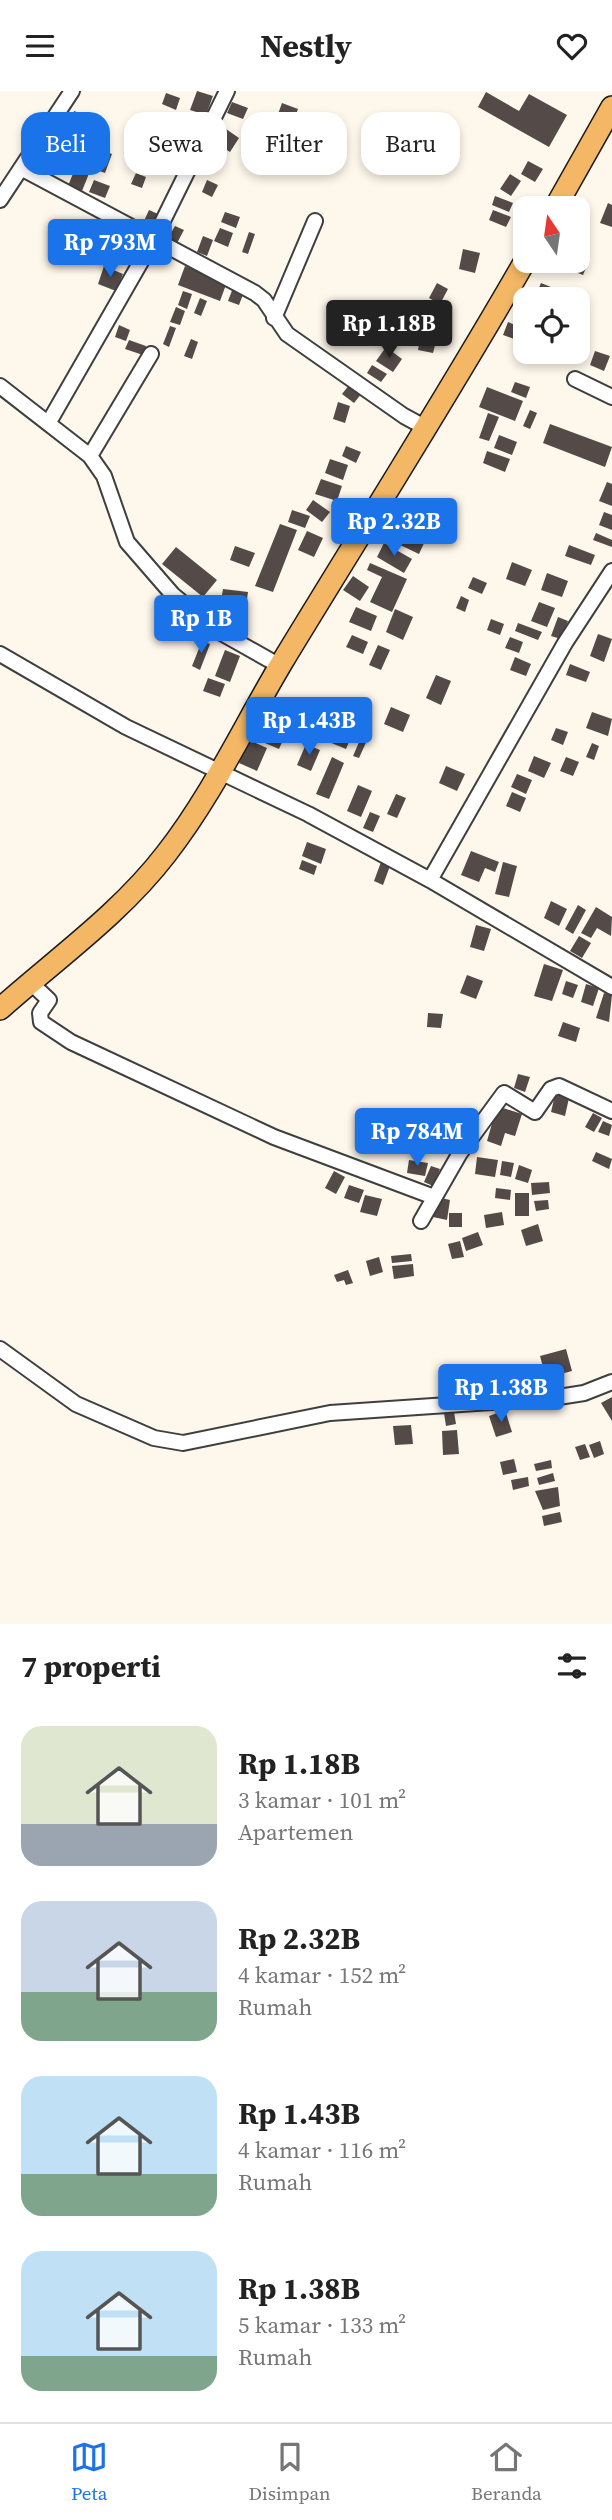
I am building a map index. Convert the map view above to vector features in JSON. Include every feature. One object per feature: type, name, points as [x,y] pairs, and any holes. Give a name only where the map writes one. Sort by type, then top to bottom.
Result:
[{"type":"main road","points":[[562,196],[612,107]]},
{"type":"main road","points":[[0,1009],[140,884],[166,854],[222,772],[280,666],[428,429],[518,273]]},
{"type":"street","points":[[58,112],[72,91]]},
{"type":"street","points":[[50,422],[154,239],[227,91]]},
{"type":"street","points":[[0,200],[21,169]]},
{"type":"street","points":[[32,175],[255,293],[264,300],[287,334],[404,416],[428,429]]},
{"type":"street","points":[[274,318],[315,221]]},
{"type":"street","points":[[90,456],[151,354]]},
{"type":"street","points":[[575,379],[612,397]]},
{"type":"street","points":[[0,386],[50,422],[90,456],[104,477],[118,523],[135,554],[199,618],[280,666]]},
{"type":"street","points":[[430,880],[565,643],[612,571]]},
{"type":"street","points":[[0,654],[127,727],[308,814],[430,880],[612,988]]},
{"type":"street","points":[[30,982],[50,1002],[40,1013],[41,1022],[71,1042],[274,1137],[434,1196]]},
{"type":"street","points":[[421,1221],[460,1153],[504,1093],[535,1112],[551,1089],[559,1086],[612,1111]]},
{"type":"street","points":[[0,1349],[76,1403],[154,1438],[183,1443],[330,1413],[552,1398],[584,1393],[612,1383]]},
{"type":"building","points":[[197,91],[213,96],[207,112],[190,110]]},
{"type":"building","points":[[486,92],[519,111],[529,94],[567,115],[549,147],[478,107]]},
{"type":"building","points":[[166,93],[180,98],[176,110],[162,104]]},
{"type":"building","points":[[232,102],[248,108],[246,112],[241,112],[241,118],[227,113]]},
{"type":"building","points":[[282,103],[298,109],[297,112],[279,112]]},
{"type":"building","points":[[227,130],[239,138],[230,152],[227,150]]},
{"type":"building","points":[[528,161],[543,169],[535,182],[521,174]]},
{"type":"building","points":[[510,174],[521,181],[511,196],[500,189]]},
{"type":"building","points":[[72,175],[88,175],[82,191],[68,186]]},
{"type":"building","points":[[135,175],[146,177],[142,188],[131,184]]},
{"type":"building","points":[[94,180],[110,186],[105,198],[89,192]]},
{"type":"building","points":[[207,180],[218,185],[212,197],[202,192]]},
{"type":"building","points":[[495,196],[513,203],[509,212],[492,205]]},
{"type":"building","points":[[608,203],[612,205],[612,227],[600,223]]},
{"type":"building","points":[[149,210],[158,214],[152,227],[143,223]]},
{"type":"building","points":[[493,210],[511,217],[506,227],[489,220]]},
{"type":"building","points":[[225,212],[240,217],[236,228],[221,222]]},
{"type":"building","points":[[115,223],[124,226],[117,244],[108,241]]},
{"type":"building","points":[[175,226],[184,230],[176,245],[167,240]]},
{"type":"building","points":[[220,228],[233,233],[228,247],[214,241]]},
{"type":"building","points":[[249,232],[255,234],[248,254],[242,252]]},
{"type":"building","points":[[203,236],[213,240],[207,256],[197,252]]},
{"type":"building","points":[[102,240],[109,243],[102,262],[95,259]]},
{"type":"building","points":[[463,249],[480,253],[475,273],[459,269]]},
{"type":"building","points":[[104,266],[123,274],[116,291],[98,284]]},
{"type":"building","points":[[185,266],[227,282],[220,301],[178,285]]},
{"type":"building","points":[[437,283],[448,289],[440,304],[429,298]]},
{"type":"building","points":[[233,288],[244,292],[239,305],[228,301]]},
{"type":"building","points":[[183,291],[192,294],[187,309],[178,305]]},
{"type":"building","points":[[200,298],[207,301],[201,316],[194,313]]},
{"type":"building","points":[[176,307],[185,311],[180,325],[170,322]]},
{"type":"building","points":[[420,309],[429,315],[421,327],[412,321]]},
{"type":"building","points":[[508,322],[513,324],[513,339],[503,335]]},
{"type":"building","points":[[119,325],[130,330],[126,341],[115,337]]},
{"type":"building","points":[[170,326],[176,328],[169,347],[163,344]]},
{"type":"building","points":[[421,335],[437,338],[433,353],[418,350]]},
{"type":"building","points":[[191,339],[198,342],[192,359],[184,356]]},
{"type":"building","points":[[129,340],[146,346],[143,355],[125,349]]},
{"type":"building","points":[[386,347],[402,359],[393,372],[376,361]]},
{"type":"building","points":[[595,351],[610,356],[604,371],[590,365]]},
{"type":"building","points":[[372,365],[387,374],[381,382],[367,373]]},
{"type":"building","points":[[515,382],[530,387],[526,398],[511,392]]},
{"type":"building","points":[[350,384],[362,393],[354,403],[342,394]]},
{"type":"building","points":[[487,387],[523,401],[515,421],[479,407]]},
{"type":"building","points":[[338,402],[350,406],[345,423],[333,419]]},
{"type":"building","points":[[530,410],[537,413],[530,429],[523,426]]},
{"type":"building","points":[[488,413],[499,417],[489,441],[479,438]]},
{"type":"building","points":[[550,424],[612,447],[605,467],[543,443]]},
{"type":"building","points":[[499,435],[517,442],[512,455],[494,448]]},
{"type":"building","points":[[346,446],[361,452],[356,463],[342,456]]},
{"type":"building","points":[[487,451],[510,459],[505,472],[483,463]]},
{"type":"building","points":[[330,459],[348,465],[343,480],[325,473]]},
{"type":"building","points":[[321,479],[342,486],[337,501],[315,494]]},
{"type":"building","points":[[607,482],[612,484],[612,506],[599,501]]},
{"type":"building","points":[[313,500],[330,512],[322,522],[306,510]]},
{"type":"building","points":[[435,502],[442,505],[436,521],[429,518]]},
{"type":"building","points":[[292,510],[310,516],[305,528],[288,522]]},
{"type":"building","points":[[604,512],[612,515],[612,530],[599,525]]},
{"type":"building","points":[[280,524],[297,530],[273,592],[255,586]]},
{"type":"building","points":[[403,527],[426,539],[419,554],[396,543]]},
{"type":"building","points":[[307,531],[323,538],[314,557],[298,550]]},
{"type":"building","points":[[596,533],[612,540],[612,547],[593,540]]},
{"type":"building","points":[[384,543],[412,559],[404,573],[377,557]]},
{"type":"building","points":[[569,545],[595,555],[591,565],[565,556]]},
{"type":"building","points":[[235,546],[255,553],[249,567],[230,560]]},
{"type":"building","points":[[176,547],[217,580],[203,597],[162,564]]},
{"type":"building","points":[[512,562],[532,570],[525,586],[506,579]]},
{"type":"building","points":[[370,563],[407,579],[392,612],[370,602],[382,577],[367,570]]},
{"type":"building","points":[[547,573],[568,581],[562,597],[541,590]]},
{"type":"building","points":[[353,576],[369,587],[360,601],[343,590]]},
{"type":"building","points":[[473,577],[487,583],[482,594],[468,588]]},
{"type":"building","points":[[223,589],[248,592],[244,621],[218,618]]},
{"type":"building","points":[[461,596],[469,600],[465,612],[456,608]]},
{"type":"building","points":[[539,602],[555,608],[547,627],[531,621]]},
{"type":"building","points":[[356,607],[377,616],[371,631],[349,622]]},
{"type":"building","points":[[395,609],[413,617],[403,640],[386,632]]},
{"type":"building","points":[[558,617],[568,621],[561,639],[551,636]]},
{"type":"building","points":[[491,619],[504,624],[500,635],[487,630]]},
{"type":"building","points":[[518,623],[542,632],[538,640],[515,631]]},
{"type":"building","points":[[598,634],[612,639],[604,662],[590,656]]},
{"type":"building","points":[[352,635],[368,642],[363,654],[346,647]]},
{"type":"building","points":[[510,637],[523,642],[519,653],[505,648]]},
{"type":"building","points":[[202,641],[210,644],[200,670],[192,666]]},
{"type":"building","points":[[378,645],[390,650],[381,670],[369,665]]},
{"type":"building","points":[[225,650],[240,656],[230,682],[215,676]]},
{"type":"building","points":[[515,657],[531,664],[526,676],[510,670]]},
{"type":"building","points":[[570,664],[590,672],[586,682],[566,675]]},
{"type":"building","points":[[436,675],[451,681],[441,705],[426,698]]},
{"type":"building","points":[[208,678],[225,684],[220,697],[203,691]]},
{"type":"building","points":[[391,707],[410,715],[403,732],[384,724]]},
{"type":"building","points":[[592,712],[612,719],[608,736],[586,728]]},
{"type":"building","points":[[273,722],[288,729],[279,749],[265,743]]},
{"type":"building","points":[[336,724],[353,732],[346,749],[329,742]]},
{"type":"building","points":[[556,728],[568,732],[563,745],[551,740]]},
{"type":"building","points":[[363,733],[369,736],[359,758],[353,756]]},
{"type":"building","points":[[249,740],[267,748],[257,771],[239,763]]},
{"type":"building","points":[[592,743],[599,746],[594,760],[586,757]]},
{"type":"building","points":[[306,744],[320,750],[311,771],[297,765]]},
{"type":"building","points":[[534,756],[551,763],[544,778],[528,771]]},
{"type":"building","points":[[332,757],[344,763],[329,799],[316,794]]},
{"type":"building","points":[[566,757],[579,762],[573,776],[560,771]]},
{"type":"building","points":[[446,766],[465,774],[457,791],[439,783]]},
{"type":"building","points":[[517,774],[532,780],[526,794],[511,787]]},
{"type":"building","points":[[358,785],[372,791],[361,817],[347,811]]},
{"type":"building","points":[[512,792],[526,798],[520,812],[506,806]]},
{"type":"building","points":[[396,794],[406,798],[397,818],[387,814]]},
{"type":"building","points":[[370,812],[380,816],[373,832],[363,828]]},
{"type":"building","points":[[307,842],[326,849],[321,864],[302,856]]},
{"type":"building","points":[[471,851],[499,862],[495,872],[485,868],[479,882],[461,875]]},
{"type":"building","points":[[302,860],[317,866],[314,875],[299,869]]},
{"type":"building","points":[[381,862],[390,866],[383,885],[374,881]]},
{"type":"building","points":[[503,862],[517,866],[509,897],[495,894]]},
{"type":"building","points":[[551,901],[567,909],[559,926],[544,918]]},
{"type":"building","points":[[578,905],[586,910],[573,934],[565,929]]},
{"type":"building","points":[[596,907],[612,917],[611,936],[597,928],[591,938],[581,933]]},
{"type":"building","points":[[476,925],[491,929],[484,951],[470,947]]},
{"type":"building","points":[[579,936],[591,943],[582,958],[570,951]]},
{"type":"building","points":[[544,964],[563,970],[552,1001],[534,996]]},
{"type":"building","points":[[467,975],[483,981],[476,999],[460,993]]},
{"type":"building","points":[[566,981],[578,985],[573,998],[562,994]]},
{"type":"building","points":[[586,984],[599,988],[593,1006],[581,1002]]},
{"type":"building","points":[[604,993],[612,995],[609,1022],[596,1018]]},
{"type":"building","points":[[428,1013],[443,1014],[441,1028],[427,1027]]},
{"type":"building","points":[[563,1022],[580,1028],[576,1042],[558,1036]]},
{"type":"building","points":[[518,1074],[530,1077],[525,1092],[514,1088]]},
{"type":"building","points":[[555,1095],[569,1098],[565,1116],[551,1112]]},
{"type":"building","points":[[497,1106],[522,1114],[515,1136],[505,1133],[501,1146],[487,1141]]},
{"type":"building","points":[[593,1113],[602,1118],[594,1132],[585,1127]]},
{"type":"building","points":[[603,1121],[612,1125],[609,1136],[598,1132]]},
{"type":"building","points":[[596,1152],[612,1159],[609,1169],[592,1161]]},
{"type":"building","points":[[477,1157],[498,1160],[495,1177],[475,1174]]},
{"type":"building","points":[[409,1160],[428,1163],[425,1176],[407,1173]]},
{"type":"building","points":[[502,1161],[514,1163],[511,1177],[500,1175]]},
{"type":"building","points":[[519,1165],[532,1170],[528,1183],[515,1179]]},
{"type":"building","points":[[431,1166],[440,1169],[433,1186],[424,1182]]},
{"type":"building","points":[[334,1171],[345,1177],[336,1194],[325,1188]]},
{"type":"building","points":[[549,1182],[550,1193],[532,1195],[531,1183]]},
{"type":"building","points":[[349,1185],[364,1190],[359,1203],[344,1198]]},
{"type":"building","points":[[496,1188],[511,1190],[510,1200],[495,1198]]},
{"type":"building","points":[[515,1193],[529,1193],[529,1216],[515,1216]]},
{"type":"building","points":[[365,1195],[382,1199],[377,1216],[360,1212]]},
{"type":"building","points":[[437,1197],[450,1200],[447,1220],[433,1217]]},
{"type":"building","points":[[548,1200],[549,1209],[536,1211],[534,1201]]},
{"type":"building","points":[[502,1212],[504,1225],[486,1228],[484,1215]]},
{"type":"building","points":[[449,1213],[462,1213],[462,1227],[449,1227]]},
{"type":"building","points":[[538,1224],[543,1241],[526,1246],[521,1230]]},
{"type":"building","points":[[478,1232],[483,1245],[466,1251],[462,1238]]},
{"type":"building","points":[[460,1241],[464,1257],[452,1259],[448,1244]]},
{"type":"building","points":[[411,1254],[412,1261],[392,1263],[391,1256]]},
{"type":"building","points":[[379,1257],[383,1272],[370,1276],[366,1261]]},
{"type":"building","points":[[413,1264],[414,1276],[394,1279],[392,1266]]},
{"type":"building","points":[[348,1270],[353,1283],[346,1285],[344,1280],[337,1282],[334,1275]]},
{"type":"building","points":[[566,1349],[572,1371],[546,1378],[540,1356]]},
{"type":"building","points":[[496,1368],[501,1391],[483,1395],[478,1372]]},
{"type":"building","points":[[612,1397],[612,1421],[601,1403]]},
{"type":"building","points":[[505,1410],[512,1432],[496,1437],[489,1416]]},
{"type":"building","points":[[454,1412],[456,1424],[446,1426],[444,1413]]},
{"type":"building","points":[[411,1425],[413,1444],[395,1445],[393,1426]]},
{"type":"building","points":[[457,1430],[459,1454],[443,1455],[442,1431]]},
{"type":"building","points":[[600,1441],[604,1454],[594,1458],[589,1445]]},
{"type":"building","points":[[585,1444],[590,1457],[580,1460],[575,1447]]},
{"type":"building","points":[[514,1459],[517,1472],[503,1475],[500,1462]]},
{"type":"building","points":[[551,1460],[552,1468],[536,1471],[534,1464]]},
{"type":"building","points":[[553,1473],[555,1481],[539,1485],[537,1478]]},
{"type":"building","points":[[528,1477],[529,1486],[513,1490],[511,1480]]},
{"type":"building","points":[[558,1487],[560,1506],[543,1510],[535,1491]]},
{"type":"building","points":[[560,1512],[562,1522],[544,1526],[542,1516]]}]
